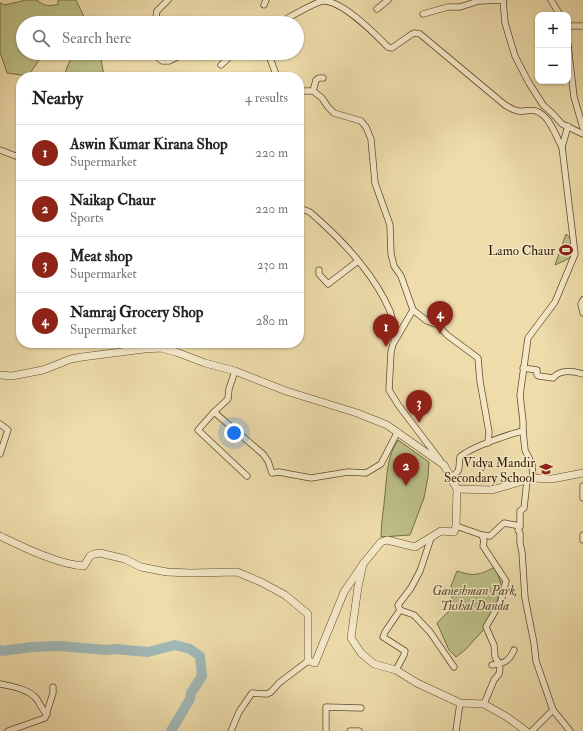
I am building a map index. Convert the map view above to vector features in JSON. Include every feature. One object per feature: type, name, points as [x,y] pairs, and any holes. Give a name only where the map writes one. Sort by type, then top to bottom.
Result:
[{"type":"street","points":[[156,16],[157,11],[168,0]]},
{"type":"street","points":[[377,9],[388,0]]},
{"type":"street","points":[[423,14],[448,7],[460,7],[479,1],[503,0],[505,22],[516,56],[529,83],[543,105],[554,114],[562,124],[583,134]]},
{"type":"street","points":[[551,0],[558,12]]},
{"type":"street","points":[[293,16],[322,1],[332,1],[367,26],[388,47],[392,48],[412,34],[420,34],[505,105],[519,112],[529,110],[536,111],[543,116],[550,123],[562,147],[575,254],[555,302],[528,338],[520,395],[525,450],[532,464],[524,508],[520,511],[520,526],[518,530],[520,533],[522,552],[524,598],[534,643],[536,661],[553,710],[570,731]]},
{"type":"street","points":[[571,26],[583,26]]},
{"type":"street","points":[[568,48],[574,97],[583,128]]},
{"type":"street","points":[[161,60],[171,60]]},
{"type":"street","points":[[221,65],[226,60]]},
{"type":"street","points":[[271,60],[275,72]]},
{"type":"street","points":[[313,91],[316,80],[323,78]]},
{"type":"street","points":[[304,92],[313,91],[322,98],[334,113],[361,122],[366,127],[371,139],[375,183],[390,226],[391,254],[394,266],[401,276],[413,310],[427,321],[438,325],[447,335],[478,358],[480,381],[489,432],[488,443]]},
{"type":"street","points":[[562,147],[568,126]]},
{"type":"street","points":[[0,150],[16,156]]},
{"type":"street","points":[[304,210],[313,214],[337,236],[358,261],[390,312],[394,326],[392,336],[395,340]]},
{"type":"street","points":[[319,270],[319,274],[328,284],[358,261]]},
{"type":"street","points":[[583,300],[581,304],[583,313]]},
{"type":"street","points":[[308,661],[314,663],[316,660],[344,592],[381,542],[387,540],[415,547],[441,531],[454,532],[456,526],[457,489],[444,465],[399,406],[390,390],[391,352],[395,340],[413,310]]},
{"type":"street","points":[[0,375],[12,376],[43,370],[71,359],[82,357],[161,348],[205,363],[235,371],[286,391],[387,425],[444,465]]},
{"type":"street","points":[[523,368],[537,370],[537,375],[553,378],[557,374],[564,372],[572,371],[583,374]]},
{"type":"street","points":[[235,371],[229,388],[228,399],[198,430],[247,476]]},
{"type":"street","points":[[214,412],[263,454],[268,461],[272,473],[279,472],[311,478],[348,472],[366,473],[381,464],[398,433]]},
{"type":"street","points":[[0,424],[8,430],[0,454]]},
{"type":"street","points":[[451,477],[458,472],[460,468],[460,457],[463,454],[488,443],[523,431]]},
{"type":"street","points":[[457,489],[492,490],[530,480],[552,479],[583,473]]},
{"type":"street","points":[[583,486],[583,498]]},
{"type":"street","points":[[456,526],[482,535],[490,536],[504,523],[520,526]]},
{"type":"street","points":[[482,535],[484,542],[483,546],[506,581],[501,601],[486,627],[494,645],[496,660],[499,664],[499,674],[494,680],[484,704]]},
{"type":"street","points":[[583,535],[583,540]]},
{"type":"street","points":[[0,536],[76,566],[84,566],[90,556],[100,553],[125,559],[141,566],[167,572],[237,572],[261,582],[285,595],[308,614],[308,661]]},
{"type":"street","points":[[400,610],[398,605],[411,588],[420,571],[431,538]]},
{"type":"street","points":[[364,564],[358,587],[352,638],[356,647],[361,653],[374,664],[396,670],[460,703],[484,704],[506,716],[526,731]]},
{"type":"street","points":[[400,610],[414,615],[430,632],[454,667]]},
{"type":"street","points":[[396,670],[405,651],[383,637],[400,610]]},
{"type":"street","points":[[492,665],[499,664],[510,659],[514,650]]},
{"type":"street","points":[[231,731],[239,712],[252,693],[267,694],[279,682],[308,661]]},
{"type":"street","points":[[0,684],[20,688],[30,694],[37,699],[43,711],[47,714]]},
{"type":"street","points":[[8,731],[45,718],[53,693],[53,687]]},
{"type":"street","points":[[456,731],[460,703]]},
{"type":"street","points":[[326,731],[326,707],[362,708]]},
{"type":"street","points":[[532,731],[553,710]]},
{"type":"street","points":[[349,730],[359,731]]},
{"type":"green space","points":[[26,0],[37,0],[44,5],[49,6],[58,4],[58,0],[76,0],[84,16],[16,16],[16,60],[39,60],[31,72],[16,72],[16,74],[7,73],[0,52],[0,3],[5,5]]},
{"type":"green space","points":[[70,60],[101,60],[104,72],[66,72]]},
{"type":"green space","name":"Lamo Chaur","points":[[566,234],[573,241],[570,258],[555,265]]},
{"type":"green space","points":[[398,440],[429,462],[428,477],[424,498],[410,535],[381,537],[388,466],[394,446]]},
{"type":"green space","name":"Ganeshman Park, Tushal Danda","points":[[495,567],[501,583],[497,603],[486,627],[465,650],[456,657],[449,650],[437,623],[453,607],[451,586],[457,571],[468,574],[477,574]]},
{"type":"waterway","points":[[0,650],[59,646],[148,652],[175,645],[190,649],[200,656],[202,676],[191,693],[190,699],[171,731]]},
{"type":"place","name":"Lamo Chaur","points":[[566,250]]},
{"type":"place","name":"Namraj Grocery Shop","points":[[440,334]]},
{"type":"place","name":"Aswin Kumar Kirana Shop","points":[[386,347]]},
{"type":"place","name":"Meat shop","points":[[419,423]]},
{"type":"place","name":"Vidya Mandir Secondary School","points":[[546,469]]},
{"type":"place","name":"Naikap Chaur","points":[[406,486]]}]
